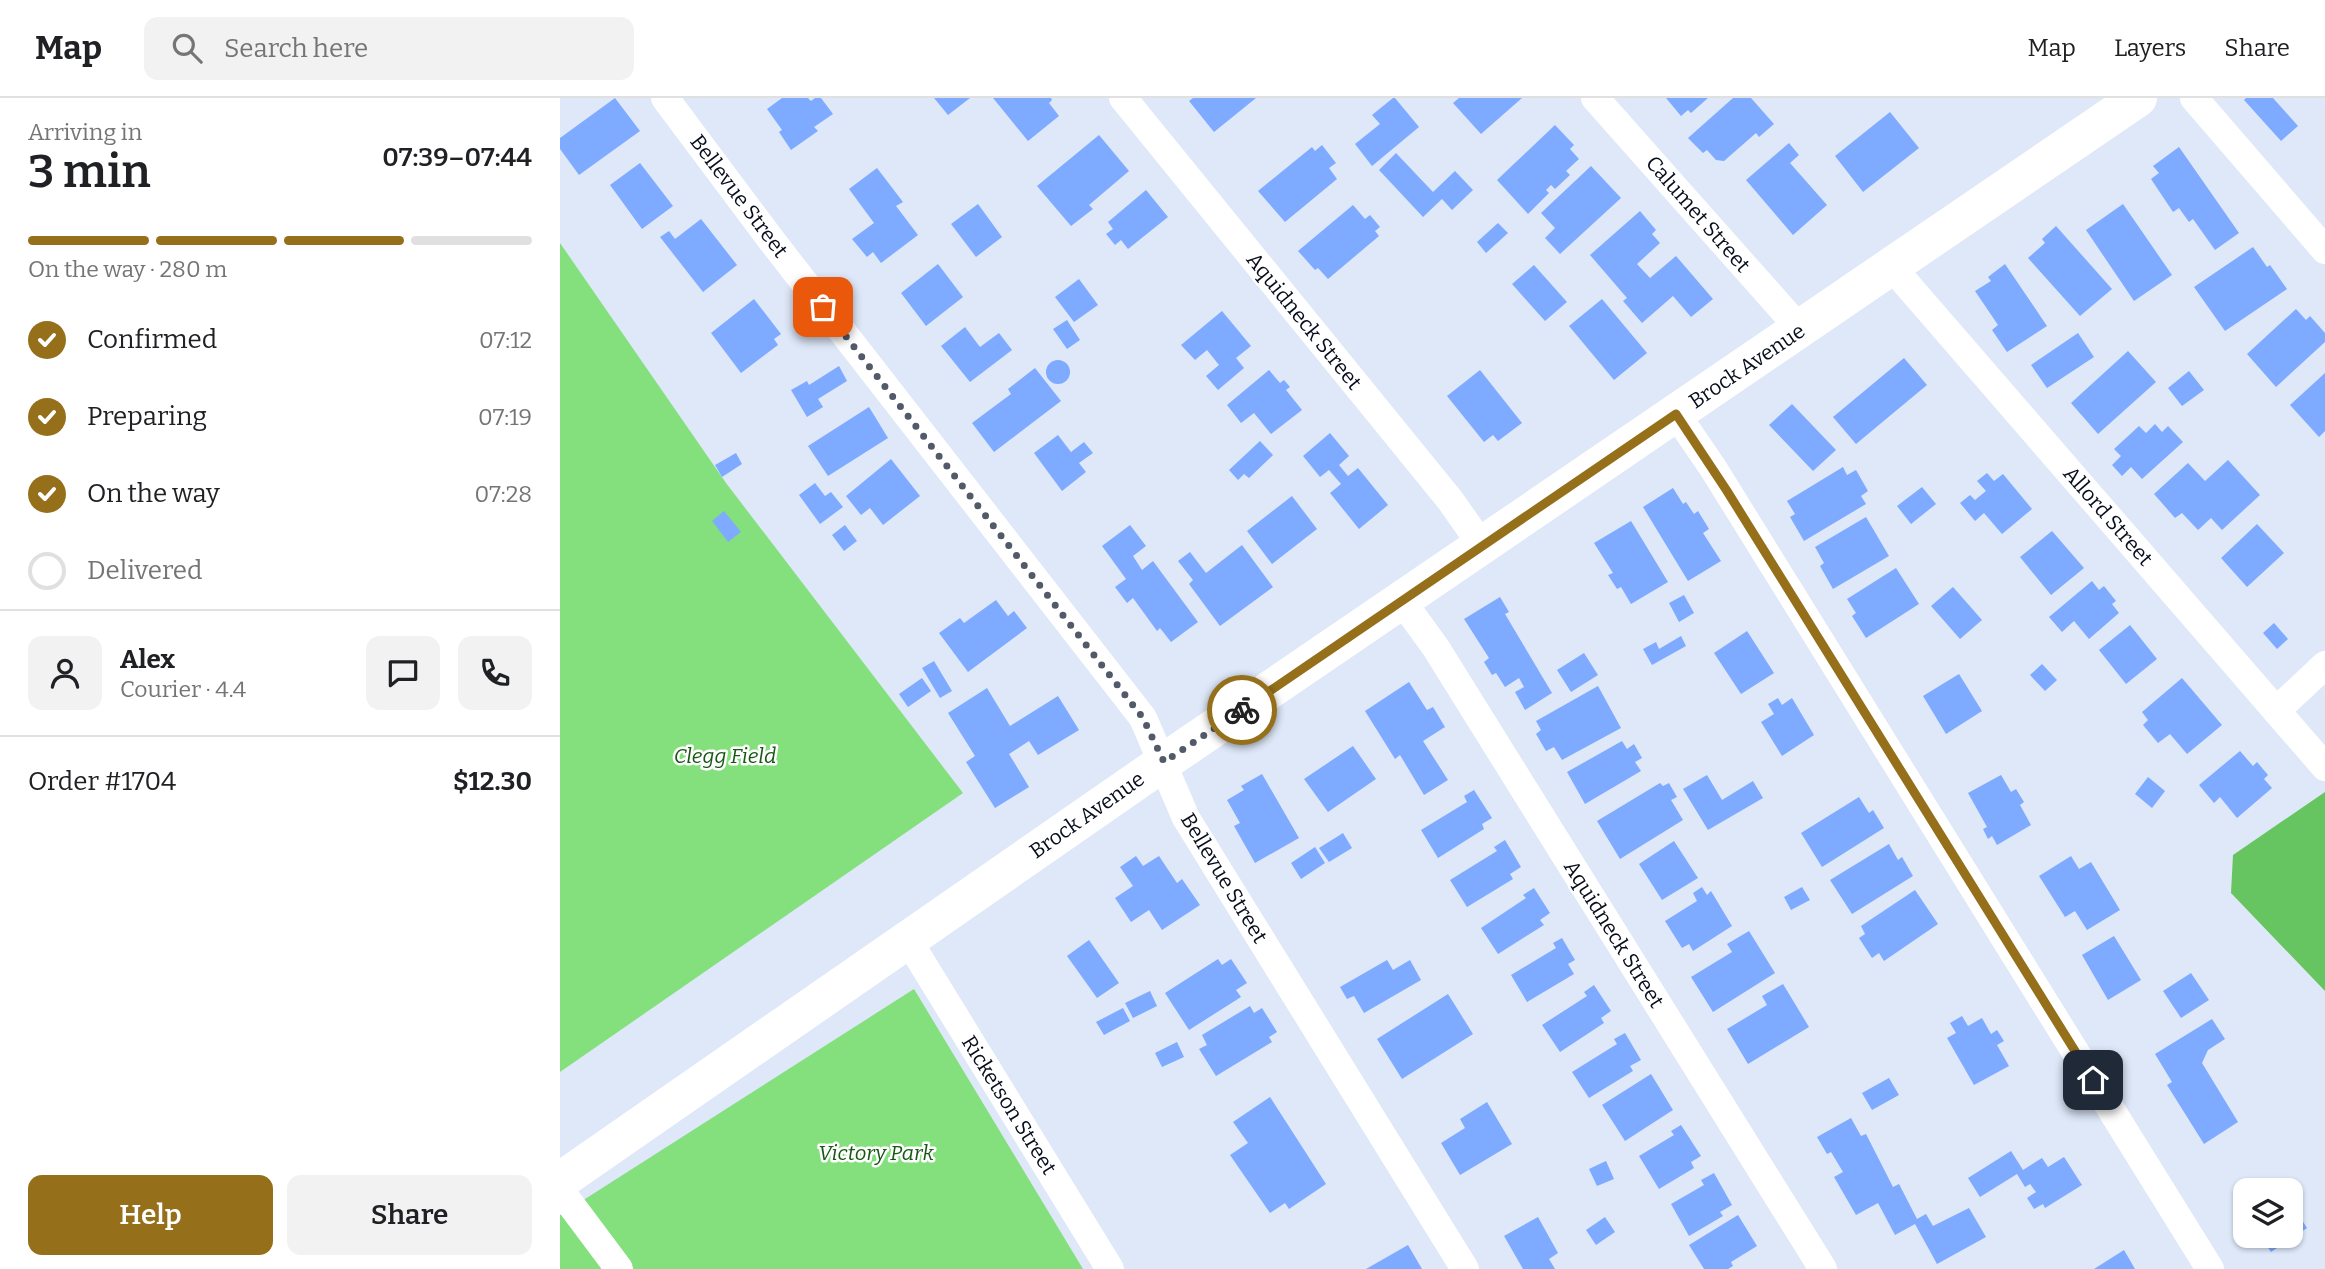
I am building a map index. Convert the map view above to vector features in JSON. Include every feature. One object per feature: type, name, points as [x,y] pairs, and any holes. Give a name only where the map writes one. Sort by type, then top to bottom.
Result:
[{"type":"main road","name":"Brock Avenue","points":[[560,1181],[1164,762],[1483,547],[1891,266],[2113,105]]},
{"type":"street","name":"Bellevue Street","points":[[665,98],[780,252],[1143,718],[1186,818],[1465,1269]]},
{"type":"street","name":"Aquidneck Street","points":[[1123,98],[1450,500],[1483,547]]},
{"type":"street","name":"Calumet Street","points":[[1595,98],[1800,329]]},
{"type":"street","points":[[2194,98],[2325,250]]},
{"type":"street","name":"Allord Street","points":[[1891,266],[2325,768]]},
{"type":"street","points":[[1676,414],[1727,491],[2210,1269]]},
{"type":"street","name":"Aquidneck Street","points":[[1402,601],[1436,648],[1823,1269]]},
{"type":"street","points":[[2276,711],[2325,665]]},
{"type":"street","name":"Ricketson Street","points":[[908,940],[1110,1269]]},
{"type":"street","points":[[560,1190],[619,1269]]},
{"type":"green space","name":"Clegg Field","points":[[560,243],[726,483],[963,793],[560,1072]]},
{"type":"green space","points":[[2325,792],[2325,991],[2231,893],[2233,855]]},
{"type":"green space","name":"Victory Park","points":[[914,989],[1083,1269],[560,1269],[560,1215]]},
{"type":"building","points":[[615,98],[640,131],[579,175],[560,149],[560,138]]},
{"type":"building","points":[[782,98],[808,98],[811,101],[821,98],[833,114],[814,127],[818,131],[791,150],[779,132],[782,130],[767,109]]},
{"type":"building","points":[[934,98],[970,98],[948,115]]},
{"type":"building","points":[[993,98],[1051,98],[1049,103],[1059,116],[1028,141]]},
{"type":"building","points":[[1193,98],[1256,98],[1214,132],[1189,101]]},
{"type":"building","points":[[1393,98],[1419,127],[1372,166],[1355,144],[1380,124],[1372,115]]},
{"type":"building","points":[[1459,98],[1522,98],[1481,134],[1453,103]]},
{"type":"building","points":[[1666,98],[1708,98],[1691,113],[1688,110],[1681,116]]},
{"type":"building","points":[[1733,98],[1751,98],[1774,124],[1759,137],[1756,133],[1724,161],[1716,160],[1707,150],[1703,153],[1688,138]]},
{"type":"building","points":[[2273,98],[2298,126],[2281,141],[2244,100]]},
{"type":"building","points":[[1890,112],[1919,148],[1863,192],[1835,156]]},
{"type":"building","points":[[1555,125],[1574,145],[1570,149],[1579,159],[1566,171],[1570,175],[1555,189],[1551,185],[1546,190],[1549,193],[1528,214],[1497,180]]},
{"type":"building","points":[[1099,135],[1129,171],[1089,205],[1093,209],[1071,226],[1037,186]]},
{"type":"building","points":[[1789,143],[1799,155],[1790,163],[1827,205],[1793,235],[1746,180]]},
{"type":"building","points":[[1322,145],[1336,163],[1329,168],[1337,179],[1285,222],[1258,191],[1312,147],[1315,151]]},
{"type":"building","points":[[2179,147],[2239,233],[2215,250],[2193,219],[2189,222],[2179,208],[2173,212],[2151,179],[2159,173],[2153,166]]},
{"type":"building","points":[[1396,153],[1433,192],[1455,171],[1473,190],[1452,210],[1442,199],[1423,217],[1379,170]]},
{"type":"building","points":[[640,163],[673,206],[642,229],[610,185]]},
{"type":"building","points":[[1591,166],[1621,198],[1560,254],[1545,238],[1555,228],[1541,213]]},
{"type":"building","points":[[877,168],[903,202],[896,206],[918,235],[881,263],[873,252],[867,257],[852,239],[874,223],[849,189]]},
{"type":"building","points":[[1146,190],[1168,217],[1128,249],[1121,240],[1115,245],[1106,234],[1113,229],[1108,222]]},
{"type":"building","points":[[978,204],[1002,237],[976,257],[951,224]]},
{"type":"building","points":[[2123,204],[2172,275],[2134,301],[2086,230]]},
{"type":"building","points":[[1353,205],[1365,219],[1370,215],[1380,227],[1375,231],[1379,236],[1328,279],[1318,268],[1315,270],[1298,251]]},
{"type":"building","points":[[1640,211],[1656,230],[1652,234],[1660,243],[1637,264],[1650,278],[1676,256],[1713,299],[1691,317],[1673,296],[1642,323],[1623,301],[1627,298],[1590,255]]},
{"type":"building","points":[[701,219],[737,265],[703,292],[660,237],[669,231],[675,239]]},
{"type":"building","points":[[1498,223],[1508,233],[1486,253],[1477,242]]},
{"type":"building","points":[[2056,226],[2112,289],[2080,316],[2028,258],[2045,243],[2042,239]]},
{"type":"building","points":[[2253,247],[2287,289],[2225,331],[2194,287]]},
{"type":"building","points":[[938,264],[963,297],[926,326],[901,293]]},
{"type":"building","points":[[2005,264],[2047,326],[2007,352],[1992,330],[1998,325],[1975,291],[1991,281],[1988,277]]},
{"type":"building","points":[[1534,265],[1567,302],[1545,321],[1512,284]]},
{"type":"building","points":[[1079,279],[1098,305],[1074,322],[1055,297]]},
{"type":"building","points":[[754,299],[781,334],[774,339],[778,345],[741,373],[711,333]]},
{"type":"building","points":[[1602,299],[1647,353],[1614,380],[1569,326]]},
{"type":"building","points":[[2296,309],[2306,320],[2310,316],[2325,333],[2325,342],[2276,387],[2247,354]]},
{"type":"building","points":[[1222,311],[1251,346],[1236,358],[1244,368],[1218,390],[1206,376],[1219,365],[1207,350],[1195,360],[1181,345]]},
{"type":"building","points":[[1067,320],[1080,340],[1067,349],[1053,329]]},
{"type":"building","points":[[965,327],[980,347],[999,333],[1012,350],[970,382],[941,346]]},
{"type":"building","points":[[2078,333],[2094,357],[2047,388],[2031,365]]},
{"type":"building","points":[[2128,351],[2156,382],[2098,434],[2071,403]]},
{"type":"building","points":[[1904,358],[1927,385],[1856,444],[1833,417]]},
{"type":"building","points":[[1058,360],[1069,367],[1070,372],[1063,383],[1058,384],[1047,377],[1046,372],[1053,361]]},
{"type":"building","points":[[839,366],[847,381],[818,399],[823,407],[807,417],[791,390],[807,381],[809,385]]},
{"type":"building","points":[[1035,368],[1061,401],[994,452],[972,423],[1011,394],[1008,389]]},
{"type":"building","points":[[1269,370],[1280,383],[1284,380],[1290,387],[1286,390],[1302,410],[1271,434],[1254,413],[1241,423],[1227,405]]},
{"type":"building","points":[[1480,370],[1522,423],[1498,441],[1493,435],[1484,442],[1447,396]]},
{"type":"building","points":[[2189,371],[2204,390],[2182,406],[2168,388]]},
{"type":"building","points":[[2325,373],[2325,431],[2319,437],[2290,405]]},
{"type":"building","points":[[1792,404],[1836,450],[1813,471],[1769,425]]},
{"type":"building","points":[[869,407],[888,438],[828,476],[808,446]]},
{"type":"building","points":[[2155,424],[2162,432],[2168,426],[2183,442],[2142,479],[2131,467],[2122,476],[2112,465],[2121,456],[2114,449],[2139,426],[2146,433]]},
{"type":"building","points":[[1330,433],[1349,456],[1339,465],[1348,476],[1358,468],[1388,505],[1359,529],[1330,493],[1341,484],[1329,470],[1320,477],[1303,456]]},
{"type":"building","points":[[1058,435],[1071,452],[1084,442],[1093,453],[1079,463],[1086,472],[1062,491],[1034,453]]},
{"type":"building","points":[[1260,441],[1273,455],[1249,478],[1244,474],[1238,480],[1229,470]]},
{"type":"building","points":[[736,453],[742,464],[722,477],[715,465]]},
{"type":"building","points":[[891,459],[920,496],[883,525],[870,508],[861,515],[846,496]]},
{"type":"building","points":[[2228,460],[2260,495],[2222,530],[2211,518],[2198,530],[2182,513],[2175,518],[2154,494],[2188,463],[2205,481]]},
{"type":"building","points":[[1843,467],[1847,475],[1856,470],[1868,491],[1861,496],[1866,504],[1804,541],[1790,517],[1795,514],[1787,501]]},
{"type":"building","points":[[1987,473],[1994,481],[2003,474],[2032,509],[2002,534],[1984,513],[1975,521],[1960,503],[1970,495],[1975,500],[1986,491],[1977,481]]},
{"type":"building","points":[[815,483],[825,496],[831,492],[843,507],[820,524],[799,495]]},
{"type":"building","points":[[1922,487],[1936,504],[1911,524],[1897,506]]},
{"type":"building","points":[[1673,488],[1683,504],[1686,502],[1694,514],[1698,511],[1709,529],[1703,533],[1721,561],[1688,581],[1643,507]]},
{"type":"building","points":[[1292,496],[1317,529],[1272,564],[1247,531]]},
{"type":"building","points":[[724,511],[741,532],[728,542],[712,521]]},
{"type":"building","points":[[1866,517],[1889,556],[1833,589],[1820,566],[1824,563],[1815,547]]},
{"type":"building","points":[[1631,521],[1668,582],[1631,604],[1621,587],[1617,589],[1608,575],[1613,573],[1594,543]]},
{"type":"building","points":[[2257,524],[2284,553],[2247,587],[2221,558]]},
{"type":"building","points":[[845,525],[857,541],[844,551],[832,535]]},
{"type":"building","points":[[1130,525],[1146,546],[1133,556],[1142,570],[1153,561],[1198,622],[1171,642],[1160,628],[1157,631],[1133,598],[1127,603],[1115,587],[1126,579],[1102,546]]},
{"type":"building","points":[[2052,531],[2084,568],[2051,595],[2020,557]]},
{"type":"building","points":[[1242,545],[1273,587],[1220,626],[1189,584],[1193,580],[1178,561],[1190,552],[1206,573]]},
{"type":"building","points":[[1896,568],[1919,604],[1866,638],[1852,616],[1856,613],[1847,599]]},
{"type":"building","points":[[2092,581],[2099,590],[2104,586],[2116,601],[2112,604],[2119,613],[2089,639],[2074,621],[2062,632],[2049,617]]},
{"type":"building","points":[[1953,587],[1982,620],[1960,639],[1931,606]]},
{"type":"building","points":[[1684,595],[1694,613],[1679,622],[1669,603]]},
{"type":"building","points":[[1500,597],[1509,612],[1505,614],[1552,693],[1525,710],[1515,692],[1524,687],[1519,678],[1505,687],[1496,673],[1492,675],[1484,662],[1489,658],[1464,619]]},
{"type":"building","points":[[996,600],[1008,616],[1014,611],[1027,628],[968,672],[939,633],[960,618],[964,623]]},
{"type":"building","points":[[2274,623],[2288,639],[2277,649],[2263,633]]},
{"type":"building","points":[[2130,625],[2157,659],[2126,684],[2099,650]]},
{"type":"building","points":[[1747,631],[1774,673],[1741,694],[1714,653]]},
{"type":"building","points":[[1681,636],[1686,646],[1652,665],[1643,649],[1656,642],[1659,649]]},
{"type":"building","points":[[1584,653],[1598,675],[1571,692],[1557,670]]},
{"type":"building","points":[[934,661],[952,691],[940,698],[922,668]]},
{"type":"building","points":[[2042,664],[2057,680],[2045,691],[2030,675]]},
{"type":"building","points":[[1959,674],[1982,711],[1946,734],[1923,696]]},
{"type":"building","points":[[922,678],[931,691],[908,707],[899,694]]},
{"type":"building","points":[[2182,678],[2222,725],[2187,754],[2170,734],[2158,743],[2143,725],[2148,720],[2142,712]]},
{"type":"building","points":[[1409,682],[1427,710],[1433,707],[1445,727],[1423,741],[1448,780],[1424,795],[1400,755],[1395,759],[1365,711]]},
{"type":"building","points":[[1598,686],[1621,728],[1562,760],[1554,747],[1546,751],[1536,734],[1541,730],[1536,721]]},
{"type":"building","points":[[987,688],[1010,726],[1058,696],[1079,730],[1038,755],[1029,741],[1009,754],[1029,787],[995,808],[966,762],[975,756],[948,713]]},
{"type":"building","points":[[1778,698],[1782,705],[1792,698],[1814,735],[1782,756],[1761,722],[1774,714],[1768,704]]},
{"type":"building","points":[[1622,741],[1627,749],[1634,744],[1642,758],[1635,762],[1641,771],[1585,804],[1567,772]]},
{"type":"building","points":[[1353,746],[1376,779],[1328,812],[1304,779]]},
{"type":"building","points":[[2240,751],[2253,766],[2257,762],[2268,775],[2264,779],[2272,788],[2237,818],[2220,797],[2214,803],[2199,785]]},
{"type":"building","points":[[1262,774],[1299,838],[1255,863],[1234,826],[1240,823],[1227,800],[1244,790],[1241,786]]},
{"type":"building","points":[[1707,775],[1722,800],[1753,781],[1763,798],[1708,830],[1683,789]]},
{"type":"building","points":[[2001,775],[2011,792],[2016,789],[2024,802],[2020,805],[2031,825],[1997,845],[1992,836],[1988,839],[1983,829],[1987,827],[1968,793]]},
{"type":"building","points":[[2148,777],[2165,791],[2152,808],[2135,794]]},
{"type":"building","points":[[1660,783],[1663,786],[1669,783],[1677,797],[1671,800],[1683,820],[1620,859],[1597,821]]},
{"type":"building","points":[[1474,790],[1492,818],[1482,824],[1484,829],[1438,858],[1421,830],[1467,802],[1464,796]]},
{"type":"building","points":[[1859,797],[1869,813],[1873,810],[1884,828],[1822,867],[1801,833]]},
{"type":"building","points":[[1343,833],[1352,848],[1329,862],[1319,848]]},
{"type":"building","points":[[1505,840],[1521,867],[1510,874],[1513,879],[1467,907],[1450,880],[1497,851],[1494,847]]},
{"type":"building","points":[[1674,841],[1698,878],[1662,900],[1639,864]]},
{"type":"building","points":[[1889,844],[1898,860],[1902,857],[1913,876],[1852,914],[1830,880]]},
{"type":"building","points":[[1315,847],[1325,863],[1301,879],[1291,863]]},
{"type":"building","points":[[1136,856],[1143,866],[1159,856],[1177,883],[1182,879],[1200,905],[1162,930],[1149,910],[1131,922],[1115,898],[1133,886],[1120,867]]},
{"type":"building","points":[[2071,856],[2079,869],[2091,862],[2120,910],[2087,930],[2075,911],[2065,917],[2039,876]]},
{"type":"building","points":[[1702,887],[1707,895],[1711,891],[1732,926],[1693,951],[1689,944],[1682,948],[1665,921],[1697,901],[1693,893]]},
{"type":"building","points":[[1802,887],[1810,900],[1791,910],[1784,897]]},
{"type":"building","points":[[1534,888],[1550,913],[1540,920],[1544,925],[1498,954],[1481,928],[1526,898],[1523,895]]},
{"type":"building","points":[[1915,890],[1938,924],[1884,961],[1879,953],[1872,958],[1859,938],[1865,934],[1861,926]]},
{"type":"building","points":[[1749,931],[1775,973],[1713,1012],[1691,977],[1732,952],[1727,944]]},
{"type":"building","points":[[2114,936],[2141,980],[2108,1000],[2082,955]]},
{"type":"building","points":[[1562,938],[1575,960],[1568,964],[1574,974],[1527,1002],[1511,975],[1556,948],[1553,943]]},
{"type":"building","points":[[1089,940],[1119,983],[1097,998],[1067,956]]},
{"type":"building","points":[[1218,959],[1222,965],[1231,959],[1247,983],[1236,990],[1241,997],[1189,1030],[1165,993]]},
{"type":"building","points":[[1387,960],[1393,970],[1410,960],[1421,980],[1364,1013],[1354,996],[1347,999],[1340,987]]},
{"type":"building","points":[[2191,973],[2209,1000],[2181,1018],[2163,991]]},
{"type":"building","points":[[1783,984],[1809,1027],[1748,1064],[1727,1029],[1767,1005],[1762,996]]},
{"type":"building","points":[[1594,985],[1611,1011],[1601,1018],[1604,1023],[1560,1052],[1542,1025],[1587,996],[1584,992]]},
{"type":"building","points":[[1150,991],[1157,1006],[1133,1018],[1125,1003]]},
{"type":"building","points":[[1448,994],[1473,1034],[1402,1079],[1377,1039]]},
{"type":"building","points":[[1250,1006],[1254,1013],[1262,1008],[1277,1032],[1269,1037],[1272,1042],[1216,1076],[1199,1049],[1207,1045],[1202,1035]]},
{"type":"building","points":[[1123,1008],[1130,1021],[1104,1035],[1096,1022]]},
{"type":"building","points":[[1962,1016],[1968,1026],[1982,1018],[1991,1034],[1997,1030],[2004,1041],[1997,1045],[2009,1066],[1974,1085],[1947,1038],[1956,1033],[1950,1023]]},
{"type":"building","points":[[2212,1019],[2225,1039],[2208,1050],[2202,1063],[2238,1122],[2204,1144],[2167,1085],[2172,1082],[2155,1054]]},
{"type":"building","points":[[1625,1033],[1641,1060],[1630,1066],[1633,1071],[1589,1098],[1572,1072],[1617,1044],[1614,1039]]},
{"type":"building","points":[[1177,1042],[1184,1057],[1162,1067],[1155,1053]]},
{"type":"building","points":[[1651,1074],[1673,1110],[1625,1141],[1602,1105]]},
{"type":"building","points":[[1889,1078],[1899,1095],[1872,1110],[1862,1093]]},
{"type":"building","points":[[1270,1097],[1326,1184],[1289,1209],[1285,1203],[1270,1213],[1230,1155],[1248,1143],[1233,1122]]},
{"type":"building","points":[[1487,1102],[1512,1144],[1460,1175],[1441,1143],[1465,1128],[1460,1119]]},
{"type":"building","points":[[1851,1118],[1861,1136],[1866,1134],[1893,1187],[1899,1184],[1917,1219],[1926,1214],[1933,1226],[1969,1208],[1986,1237],[1937,1264],[1915,1224],[1895,1235],[1878,1203],[1856,1215],[1834,1177],[1843,1172],[1831,1152],[1827,1154],[1817,1137]]},
{"type":"building","points":[[1681,1125],[1701,1156],[1691,1162],[1694,1168],[1659,1189],[1639,1156],[1674,1135],[1671,1131]]},
{"type":"building","points":[[2011,1151],[2023,1170],[2042,1158],[2048,1167],[2064,1157],[2082,1185],[2045,1208],[2043,1204],[2034,1209],[2027,1198],[2036,1192],[2030,1184],[2025,1187],[2017,1174],[1980,1197],[1968,1178]]},
{"type":"building","points":[[1606,1161],[1614,1179],[1597,1186],[1589,1169]]},
{"type":"building","points":[[1714,1173],[1732,1205],[1720,1212],[1723,1216],[1689,1236],[1671,1204],[1704,1185],[1701,1180]]},
{"type":"building","points":[[1738,1215],[1757,1246],[1731,1262],[1733,1266],[1728,1269],[1704,1269],[1689,1245]]},
{"type":"building","points":[[1538,1217],[1558,1253],[1549,1259],[1555,1269],[1523,1269],[1504,1236]]},
{"type":"building","points":[[1605,1217],[1615,1232],[1596,1245],[1586,1230]]},
{"type":"building","points":[[1408,1245],[1422,1269],[1366,1269]]},
{"type":"building","points":[[2124,1250],[2135,1269],[2094,1269]]},
{"type":"way so far","points":[[823,307],[1143,718],[1164,762],[1242,710]]},
{"type":"route","points":[[1242,710],[1676,414],[1727,491],[2093,1080]]}]
